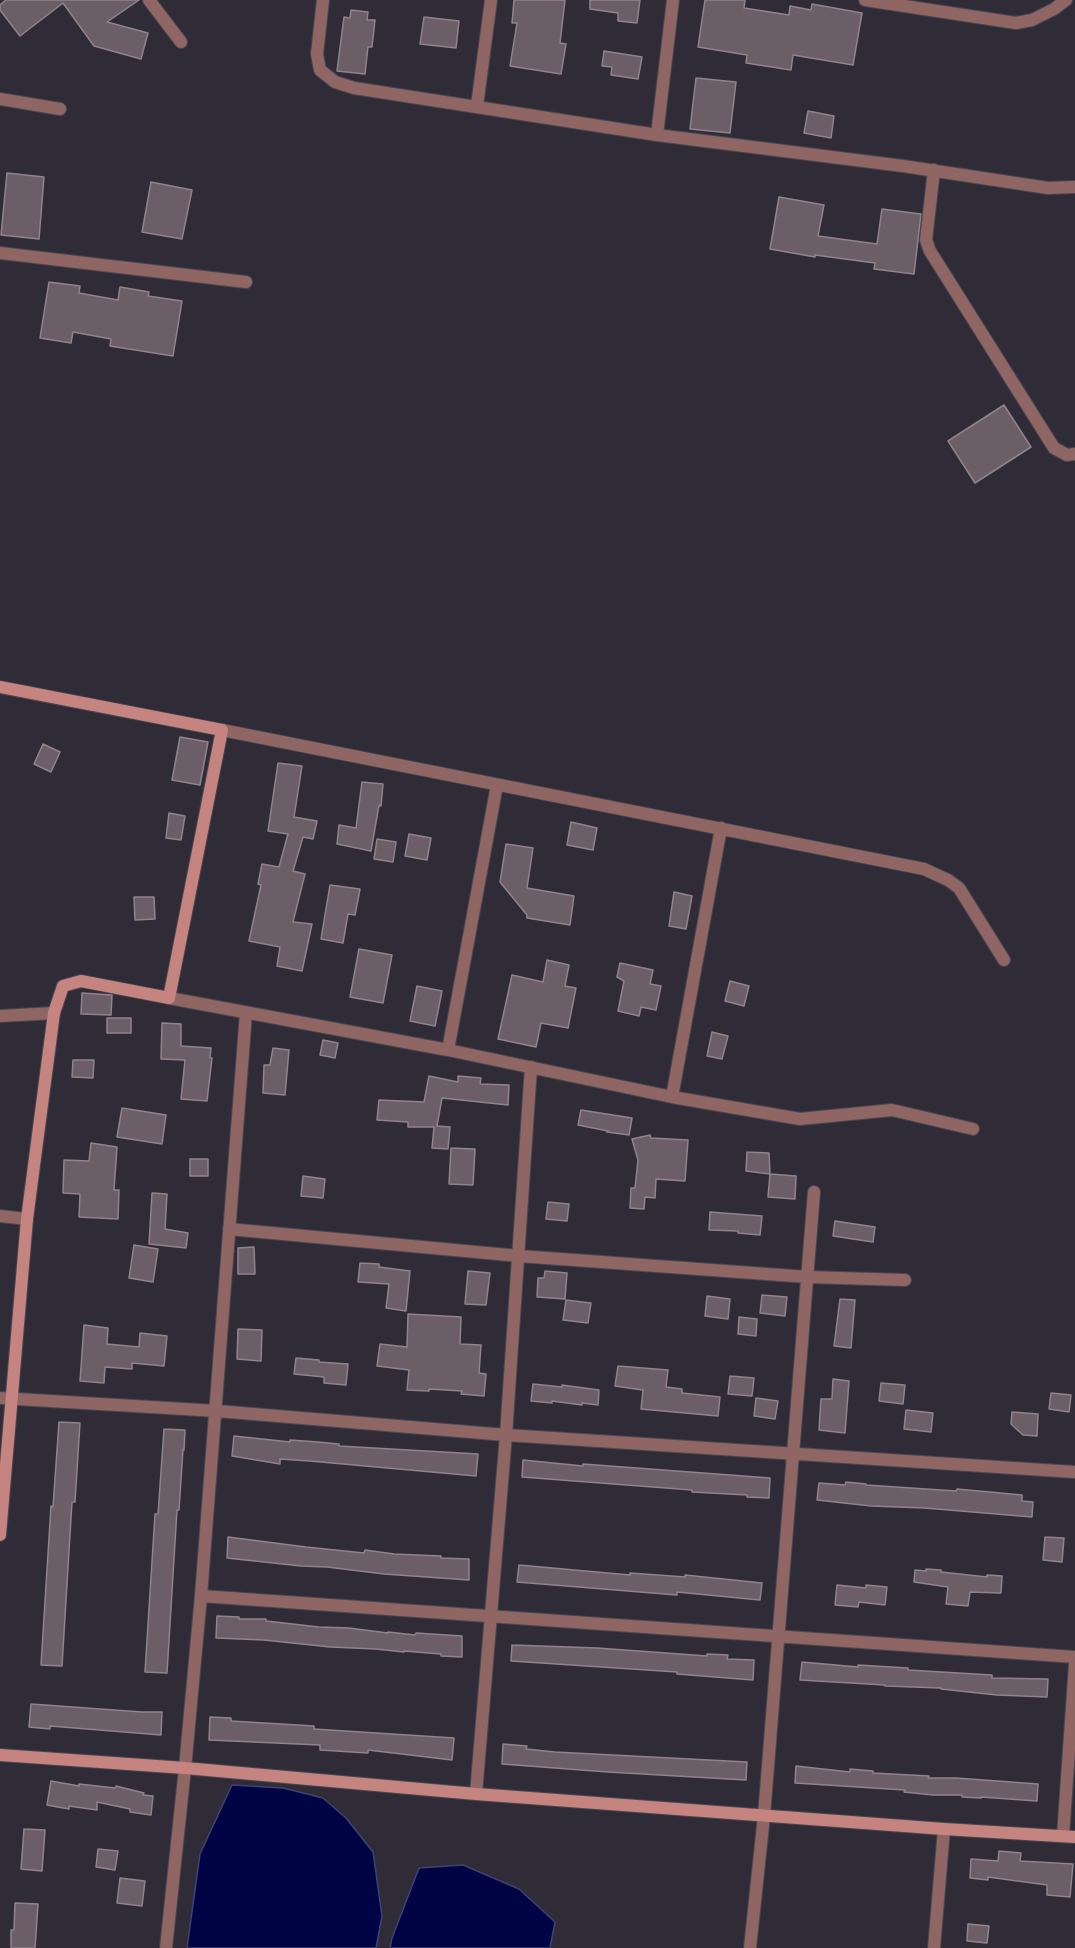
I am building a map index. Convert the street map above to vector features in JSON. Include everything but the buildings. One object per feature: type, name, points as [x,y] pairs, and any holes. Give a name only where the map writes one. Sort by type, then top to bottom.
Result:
[{"type":"street","points":[[149,0],[181,42]]},
{"type":"street","points":[[323,0],[317,54],[321,70],[335,82],[354,88],[657,135],[934,170],[1048,188],[1075,187]]},
{"type":"street","points":[[477,106],[491,0]]},
{"type":"street","points":[[657,135],[674,0]]},
{"type":"street","points":[[865,0],[1016,23],[1032,20],[1066,0]]},
{"type":"street","points":[[0,99],[60,109]]},
{"type":"street","points":[[934,170],[926,240],[930,251],[1054,448],[1067,455],[1075,454]]},
{"type":"street","points":[[0,253],[246,282]]},
{"type":"street","points":[[0,687],[924,869],[959,888],[1004,960]]},
{"type":"street","points":[[169,998],[222,730]]},
{"type":"street","points":[[448,1050],[497,785]]},
{"type":"street","points":[[672,1097],[721,828]]},
{"type":"street","points":[[0,1535],[6,1399],[54,1013],[63,986],[81,981],[448,1050],[672,1097],[800,1119],[892,1110],[973,1129]]},
{"type":"street","points":[[0,1016],[54,1013]]},
{"type":"street","points":[[166,1948],[185,1768],[217,1412],[246,1013]]},
{"type":"street","points":[[476,1794],[506,1435],[531,1067]]},
{"type":"street","points":[[750,1948],[764,1816],[814,1192]]},
{"type":"street","points":[[0,1216],[27,1220]]},
{"type":"street","points":[[229,1229],[519,1256],[808,1277],[905,1280]]},
{"type":"street","points":[[6,1399],[217,1412],[506,1435],[1075,1472]]},
{"type":"street","points":[[201,1596],[1075,1657]]},
{"type":"street","points":[[0,1755],[185,1768],[476,1794],[1069,1837],[1075,1664]]},
{"type":"street","points":[[934,1948],[944,1829]]},
{"type":"shaded area","points":[[232,1785],[283,1788],[323,1798],[346,1818],[373,1852],[382,1916],[376,1948],[187,1948],[200,1854]]},
{"type":"shaded area","points":[[463,1865],[519,1889],[555,1922],[550,1948],[390,1948],[419,1868]]}]
